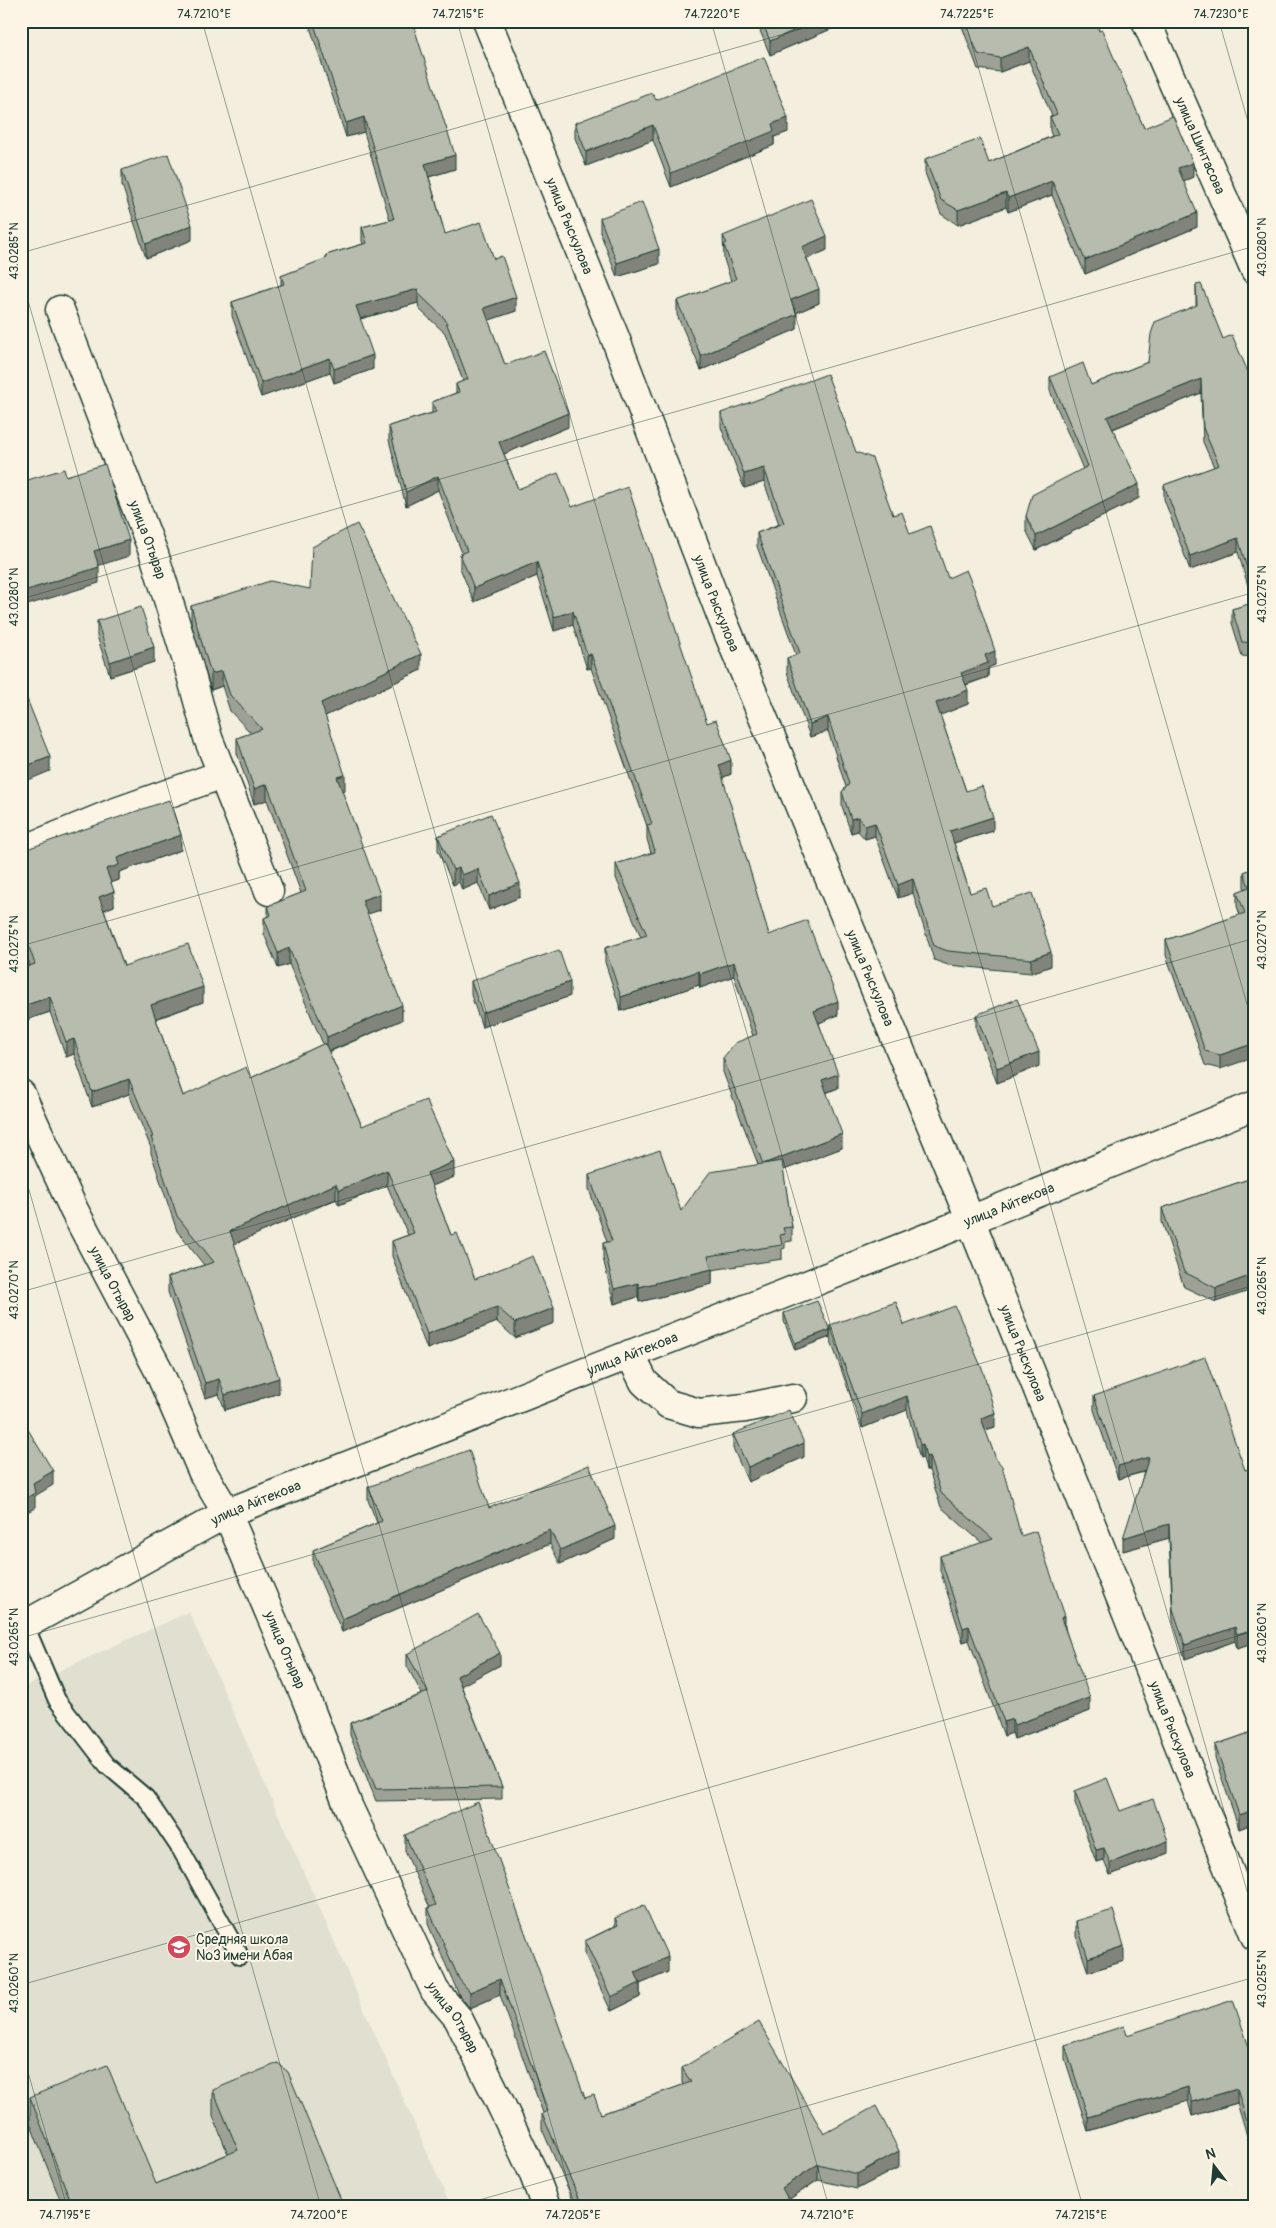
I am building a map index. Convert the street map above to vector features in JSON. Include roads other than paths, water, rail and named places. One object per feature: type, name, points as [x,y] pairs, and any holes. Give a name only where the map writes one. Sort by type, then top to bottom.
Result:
[{"type":"street","name":"улица Рыскулова","points":[[487,21],[614,335],[722,618],[970,1219],[1255,1936]]},
{"type":"street","name":"улица Шинтасова","points":[[1146,21],[1255,270]]},
{"type":"street","name":"улица Отырар","points":[[60,310],[154,554],[188,664],[208,738],[269,891]]},
{"type":"street","points":[[21,851],[113,813],[223,774]]},
{"type":"street","name":"улица Отырар","points":[[21,1094],[74,1210],[158,1368],[203,1473],[227,1513],[305,1696],[349,1808],[435,1991],[458,2018],[533,2172],[546,2207]]},
{"type":"street","name":"улица Айтекова","points":[[23,1626],[227,1513],[1255,1104]]},
{"type":"street","points":[[630,1354],[644,1382],[668,1404],[698,1413],[745,1408],[793,1398]]},
{"type":"lane","points":[[23,1626],[57,1700],[107,1765],[146,1798],[180,1850],[240,1956]]},
{"type":"place","name":"Средняя школа №3 имени Абая","points":[[179,1947]]}]
